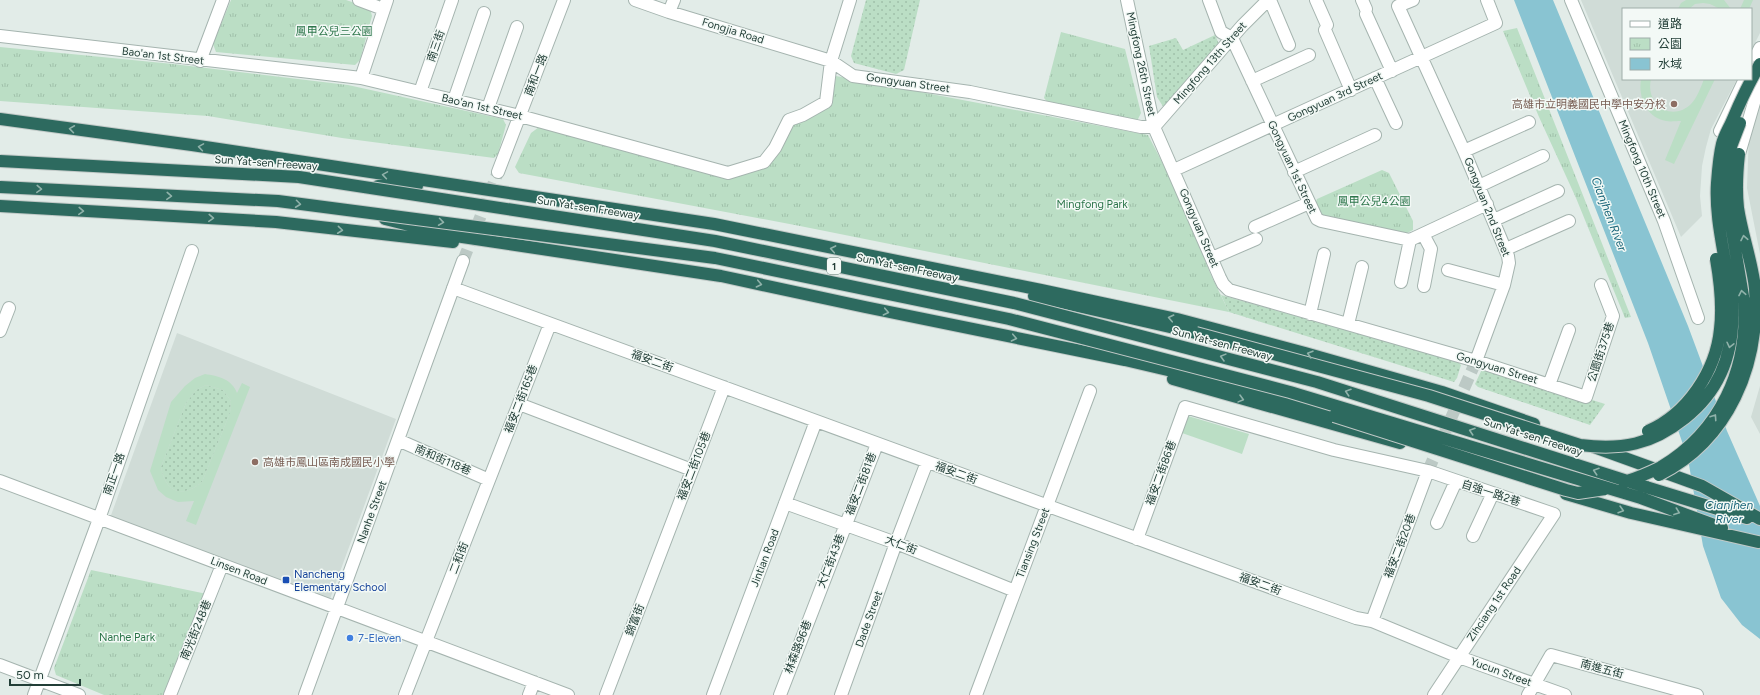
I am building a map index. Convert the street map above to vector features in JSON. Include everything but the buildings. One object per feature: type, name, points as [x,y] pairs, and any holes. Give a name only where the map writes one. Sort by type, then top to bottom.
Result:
[{"type":"highway","points":[[1752,78],[1760,64]]},
{"type":"highway","points":[[982,278],[1049,300],[1196,333],[1429,396],[1573,442],[1603,447],[1619,447],[1636,444],[1658,435],[1679,423],[1704,401],[1719,378],[1730,348],[1732,330],[1732,302],[1719,226],[1717,195],[1719,165],[1722,142],[1751,80]]},
{"type":"highway","points":[[1578,493],[1612,487],[1660,467],[1681,453],[1694,442],[1710,424],[1733,381],[1742,352],[1745,316],[1744,302],[1727,205],[1725,179],[1728,157],[1734,137],[1760,80]]},
{"type":"highway","points":[[0,119],[192,145],[714,224],[1177,319],[1305,353],[1442,392],[1702,486],[1760,520]]},
{"type":"highway","points":[[1573,442],[1607,442],[1623,440],[1652,429],[1678,412],[1694,393],[1704,377],[1715,352],[1720,329],[1719,278],[1709,210],[1711,169],[1720,131]]},
{"type":"highway","points":[[338,208],[449,234],[721,276],[1125,360],[1240,387],[1578,493],[1594,494],[1632,488],[1673,468],[1694,453],[1718,429],[1742,387],[1747,374],[1753,348],[1757,307],[1753,276],[1738,210],[1737,182],[1739,154]]},
{"type":"highway","name":"Sun Yat-sen Freeway","points":[[0,161],[299,177],[715,241],[1014,303],[1317,382],[1646,487],[1760,520]]},
{"type":"highway","points":[[363,186],[416,185],[714,224]]},
{"type":"highway","name":"1","points":[[0,187],[278,201],[716,258],[1009,319],[1290,392],[1641,498],[1759,542]]},
{"type":"highway","points":[[0,206],[276,222],[525,250],[721,276]]},
{"type":"highway","points":[[1084,352],[1200,387],[1444,455],[1552,490],[1630,513],[1759,542]]},
{"type":"street","points":[[200,60],[223,0]]},
{"type":"street","points":[[359,0],[385,4],[361,78]]},
{"type":"street","name":"南三街","points":[[420,92],[452,0]]},
{"type":"street","name":"南和一路","points":[[498,172],[564,0]]},
{"type":"street","name":"Fongjia Road","points":[[635,0],[669,12],[831,61]]},
{"type":"street","points":[[669,12],[674,0]]},
{"type":"street","name":"Bao'an 1st Street","points":[[0,36],[361,78],[520,116],[728,173],[764,162],[774,148],[789,120],[803,115],[826,102],[831,61],[850,0]]},
{"type":"street","name":"Mingfong 26th Street","points":[[1127,0],[1154,127]]},
{"type":"street","points":[[1209,0],[1221,32],[1232,38]]},
{"type":"street","points":[[1269,0],[1289,45]]},
{"type":"street","name":"Mingfong 13th Street","points":[[1154,127],[1232,38],[1269,0]]},
{"type":"street","points":[[1316,0],[1350,90]]},
{"type":"street","name":"Gongyuan 2nd Street","points":[[1413,0],[1398,6],[1494,220],[1506,249],[1509,263],[1504,284],[1476,361]]},
{"type":"street","name":"Gongyuan 3rd Street","points":[[1174,170],[1496,23],[1487,0]]},
{"type":"street","name":"Mingfong 10th Street","points":[[1571,0],[1664,221],[1698,318]]},
{"type":"street","points":[[1365,8],[1392,71]]},
{"type":"street","points":[[454,100],[484,13]]},
{"type":"street","points":[[488,108],[516,27]]},
{"type":"street","name":"Gongyuan 1st Street","points":[[1232,38],[1317,219],[1410,240]]},
{"type":"street","points":[[1752,64],[1760,48]]},
{"type":"street","points":[[1252,81],[1309,55]]},
{"type":"street","name":"Gongyuan Street","points":[[831,61],[853,76],[970,92],[1141,127],[1154,127],[1223,284],[1229,290],[1476,361],[1586,396]]},
{"type":"street","points":[[1375,78],[1396,123]]},
{"type":"street","points":[[1720,131],[1745,80]]},
{"type":"street","points":[[1739,154],[1760,80]]},
{"type":"street","points":[[1464,151],[1529,122]]},
{"type":"street","points":[[1294,172],[1375,135]]},
{"type":"street","points":[[1479,186],[1543,156]]},
{"type":"street","points":[[1494,220],[1558,191]]},
{"type":"street","points":[[1212,258],[1309,203]]},
{"type":"street","points":[[1401,282],[1410,240],[1487,204]]},
{"type":"street","points":[[1506,249],[1569,221]]},
{"type":"street","points":[[1423,234],[1431,249],[1424,286]]},
{"type":"street","name":"南正一路","points":[[34,695],[99,518],[192,251]]},
{"type":"street","points":[[1310,314],[1324,254]]},
{"type":"street","name":"Nanhe Street","points":[[305,695],[463,261]]},
{"type":"street","points":[[1348,324],[1362,267]]},
{"type":"street","points":[[1448,270],[1504,284]]},
{"type":"street","name":"公園街375巷","points":[[1586,396],[1613,316],[1601,284]]},
{"type":"street","name":"福安二街","points":[[453,288],[1137,539],[1356,618],[1372,621],[1459,657]]},
{"type":"street","points":[[0,331],[9,308]]},
{"type":"street","name":"福安二街165巷","points":[[490,477],[550,324]]},
{"type":"street","points":[[1549,385],[1569,330]]},
{"type":"street","name":"福安二街105巷","points":[[664,544],[724,388]]},
{"type":"street","name":"Tiansing Street","points":[[976,695],[1090,391]]},
{"type":"street","points":[[519,404],[692,470]]},
{"type":"street","name":"自強一路2巷","points":[[1185,408],[1334,450],[1428,472],[1554,514]]},
{"type":"street","name":"福安二街86巷","points":[[1137,539],[1185,408]]},
{"type":"street","name":"Jintian Road","points":[[713,695],[816,421]]},
{"type":"street","name":"南和街118巷","points":[[398,440],[490,477]]},
{"type":"street","name":"福安二街81巷","points":[[846,524],[877,444]]},
{"type":"street","name":"Dade Street","points":[[841,695],[927,462]]},
{"type":"street","name":"福安二街20巷","points":[[1372,621],[1428,472]]},
{"type":"street","name":"二和街","points":[[405,695],[490,477]]},
{"type":"street","points":[[1437,523],[1456,481]]},
{"type":"street","name":"Linsen Road","points":[[0,482],[568,695]]},
{"type":"street","points":[[1474,536],[1493,493]]},
{"type":"street","name":"大仁街","points":[[785,503],[896,543],[1015,591]]},
{"type":"street","name":"Zihciang 1st Road","points":[[1434,695],[1554,514]]},
{"type":"street","name":"大仁街43巷","points":[[817,599],[846,524]]},
{"type":"street","name":"錦富街","points":[[606,695],[664,544]]},
{"type":"street","name":"南光街248巷","points":[[170,695],[222,565]]},
{"type":"street","name":"林森路96巷","points":[[780,695],[817,599]]},
{"type":"street","name":"南進五街","points":[[1528,695],[1551,655],[1697,695]]},
{"type":"street","name":"Yucun Street","points":[[1459,657],[1534,684],[1550,692],[1565,695]]},
{"type":"street","points":[[0,665],[79,695]]},
{"type":"street","points":[[529,695],[534,682]]},
{"type":"shaded area","name":"高雄市立明義國民中學中安分校","points":[[1581,0],[1760,0],[1760,33],[1752,49],[1752,8],[1622,8],[1622,80],[1736,80],[1711,129],[1706,147],[1702,166],[1700,196],[1702,216],[1681,237]]},
{"type":"shaded area","points":[[1760,102],[1760,254],[1747,188],[1749,134]]},
{"type":"shaded area","name":"高雄市鳳山區南成國民小學","points":[[177,333],[396,419],[330,599],[110,518]]},
{"type":"shaded area","points":[[1760,386],[1760,434],[1751,417]]},
{"type":"green space","name":"鳳甲公兒三公園","points":[[231,0],[346,0],[370,8],[372,16],[360,60],[355,65],[216,52],[213,44]]},
{"type":"green space","points":[[866,0],[920,0],[904,70],[896,74],[854,63],[851,56]]},
{"type":"green space","points":[[1686,0],[1724,0],[1730,8],[1718,8],[1710,4],[1703,3],[1695,4],[1690,8],[1678,8],[1681,3]]},
{"type":"green space","points":[[1744,0],[1753,0],[1749,8],[1740,8]]},
{"type":"green space","points":[[1517,28],[1631,317],[1625,318],[1576,198],[1539,117],[1503,31]]},
{"type":"green space","points":[[1061,32],[1125,49],[1141,113],[1136,123],[1050,105],[1044,98]]},
{"type":"green space","points":[[1215,35],[1219,44],[1164,108],[1157,97],[1149,46],[1176,38],[1183,50]]},
{"type":"green space","points":[[0,47],[173,64],[348,85],[503,119],[506,125],[498,154],[494,158],[342,138],[208,116],[0,101]]},
{"type":"green space","name":"Mingfong Park","points":[[836,76],[1148,135],[1176,189],[1211,275],[1229,312],[800,226],[519,173],[515,167],[531,133],[539,127],[739,176],[767,163],[790,126],[832,105]]},
{"type":"green space","points":[[1641,80],[1651,80],[1650,88],[1656,103],[1661,108],[1675,112],[1683,109],[1693,102],[1704,80],[1715,80],[1674,164],[1665,160],[1681,121],[1666,121],[1653,115],[1642,99],[1640,86]]},
{"type":"green space","name":"鳳甲公兒4公園","points":[[1382,170],[1389,173],[1413,221],[1413,230],[1403,235],[1325,216],[1318,211],[1315,204],[1317,199]]},
{"type":"green space","points":[[1221,295],[1458,362],[1461,365],[1457,378],[1454,382],[1229,312]]},
{"type":"green space","points":[[1483,367],[1605,404],[1590,425],[1478,387],[1475,384]]},
{"type":"green space","points":[[205,374],[220,377],[232,384],[237,393],[242,383],[250,387],[196,525],[186,521],[194,501],[178,502],[166,497],[158,490],[150,471],[171,402],[185,386],[195,378]],"holes":[[[206,385],[223,390],[231,401],[230,413],[202,482],[188,490],[181,491],[170,487],[163,476],[161,467],[186,403],[196,390]]]},
{"type":"green space","points":[[206,385],[223,390],[231,401],[230,413],[202,482],[188,490],[176,490],[170,487],[166,482],[161,467],[186,403],[196,390]]},
{"type":"green space","points":[[1188,416],[1249,434],[1242,454],[1182,433]]},
{"type":"green space","name":"Nanhe Park","points":[[91,570],[207,594],[168,695],[104,695],[56,675],[54,668]]},
{"type":"water","name":"Cianjhen River","points":[[1514,0],[1553,0],[1688,326],[1727,431],[1760,506],[1760,639],[1742,625],[1721,598],[1703,546],[1688,459],[1648,343]]},
{"type":"tunnel","points":[[463,261],[498,172]]},
{"type":"tunnel","points":[[1428,471],[1476,361]]},
{"type":"place","name":"高雄市立明義國民中學中安分校","points":[[1674,104]]},
{"type":"place","name":"高雄市鳳山區南成國民小學","points":[[255,462]]},
{"type":"place","name":"Nancheng Elementary School","points":[[286,580]]},
{"type":"place","name":"7-Eleven","points":[[350,638]]}]
